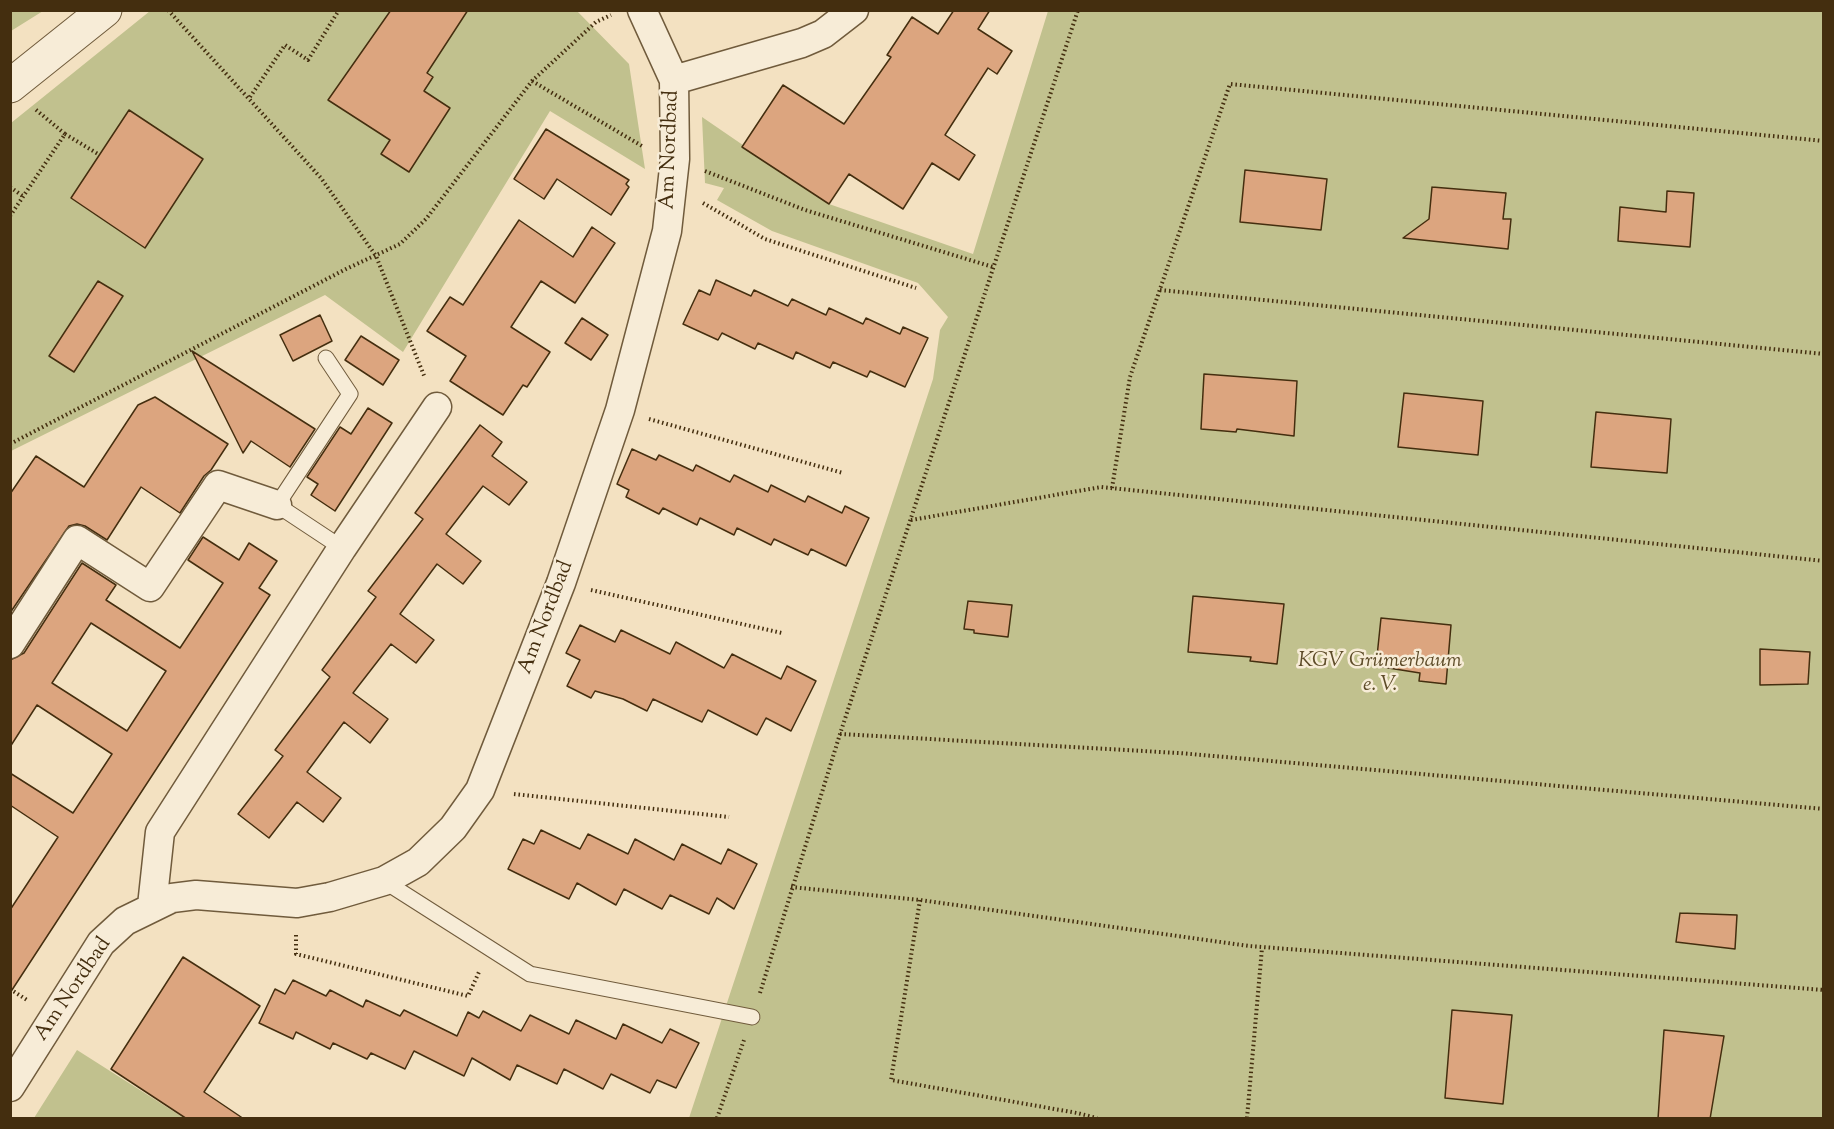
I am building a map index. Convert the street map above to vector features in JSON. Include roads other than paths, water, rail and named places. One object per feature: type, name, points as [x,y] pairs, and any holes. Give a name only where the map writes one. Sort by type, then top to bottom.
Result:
[{"type":"street","points":[[12,85],[105,10]]},
{"type":"street","name":"Am Nordbad","points":[[10,1087],[102,943],[125,921],[172,898],[196,896],[297,903],[330,897],[384,881],[418,862],[446,835],[480,790],[561,583],[620,410],[667,231],[675,172],[674,80],[642,10]]},
{"type":"street","name":"Am Nordbad","points":[[674,80],[802,43],[823,34],[854,10]]},
{"type":"street","points":[[152,906],[160,832],[342,548],[437,407]]},
{"type":"street","points":[[10,644],[77,540],[150,587],[218,484],[277,505]]},
{"type":"lane","points":[[326,358],[350,394],[277,505],[342,548]]},
{"type":"lane","points":[[384,881],[530,974],[752,1017]]},
{"type":"park label","name":"KGV Grümerbaum e. V.","points":[[1380,674]]}]
